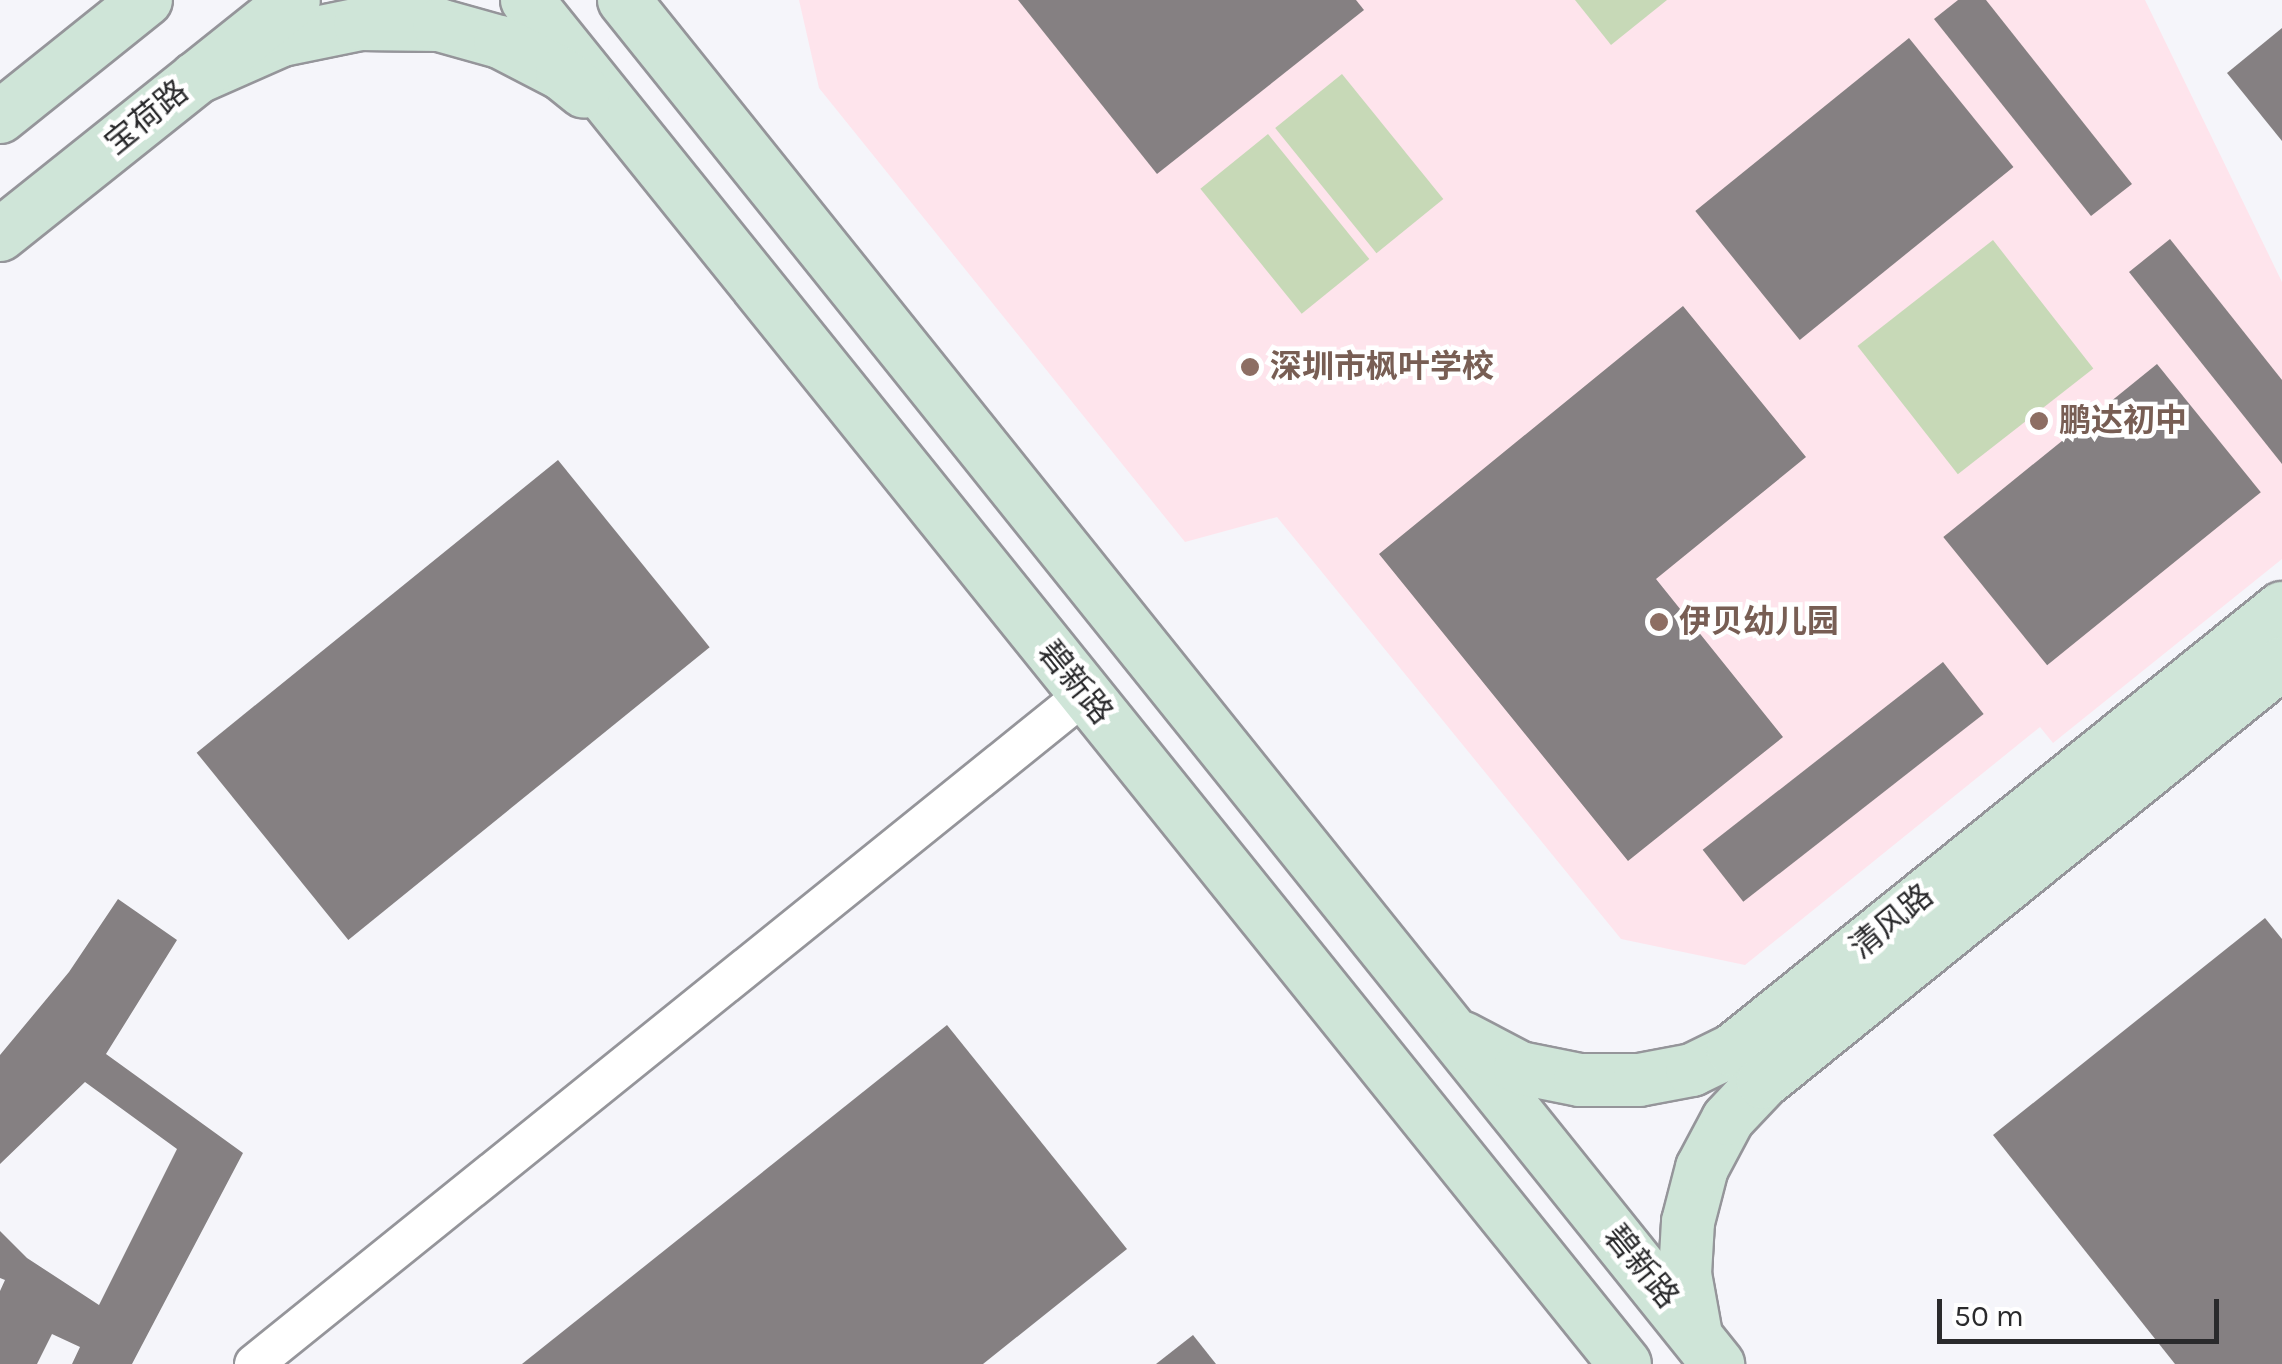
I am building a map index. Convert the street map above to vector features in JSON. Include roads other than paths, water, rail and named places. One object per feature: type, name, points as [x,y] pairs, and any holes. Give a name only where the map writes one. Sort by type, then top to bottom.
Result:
[{"type":"main road","name":"宝荷路","points":[[0,235],[294,0]]},
{"type":"main road","name":"碧新路","points":[[527,0],[1625,1364]]},
{"type":"main road","name":"碧新路","points":[[624,0],[1707,1350]]},
{"type":"main road","points":[[656,0],[699,93]]},
{"type":"main road","points":[[0,118],[144,1]]},
{"type":"main road","points":[[196,78],[282,40],[360,24],[439,26],[500,42],[562,74],[637,138]]},
{"type":"main road","points":[[778,313],[767,258],[788,242],[831,258]]},
{"type":"main road","name":"清风路","points":[[1451,1032],[1520,1068],[1580,1080],[1639,1080],[1692,1070],[1733,1050],[2282,608]]},
{"type":"main road","name":"清风路","points":[[1707,1350],[1685,1274],[1688,1222],[1702,1168],[1728,1119],[1763,1082],[2282,663]]},
{"type":"street","points":[[254,1364],[1084,695]]},
{"type":"place","name":"深圳市枫叶学校","points":[[1250,367]]},
{"type":"place","name":"鹏达初中","points":[[2039,421]]},
{"type":"place","name":"伊贝幼儿园","points":[[1659,622]]}]
